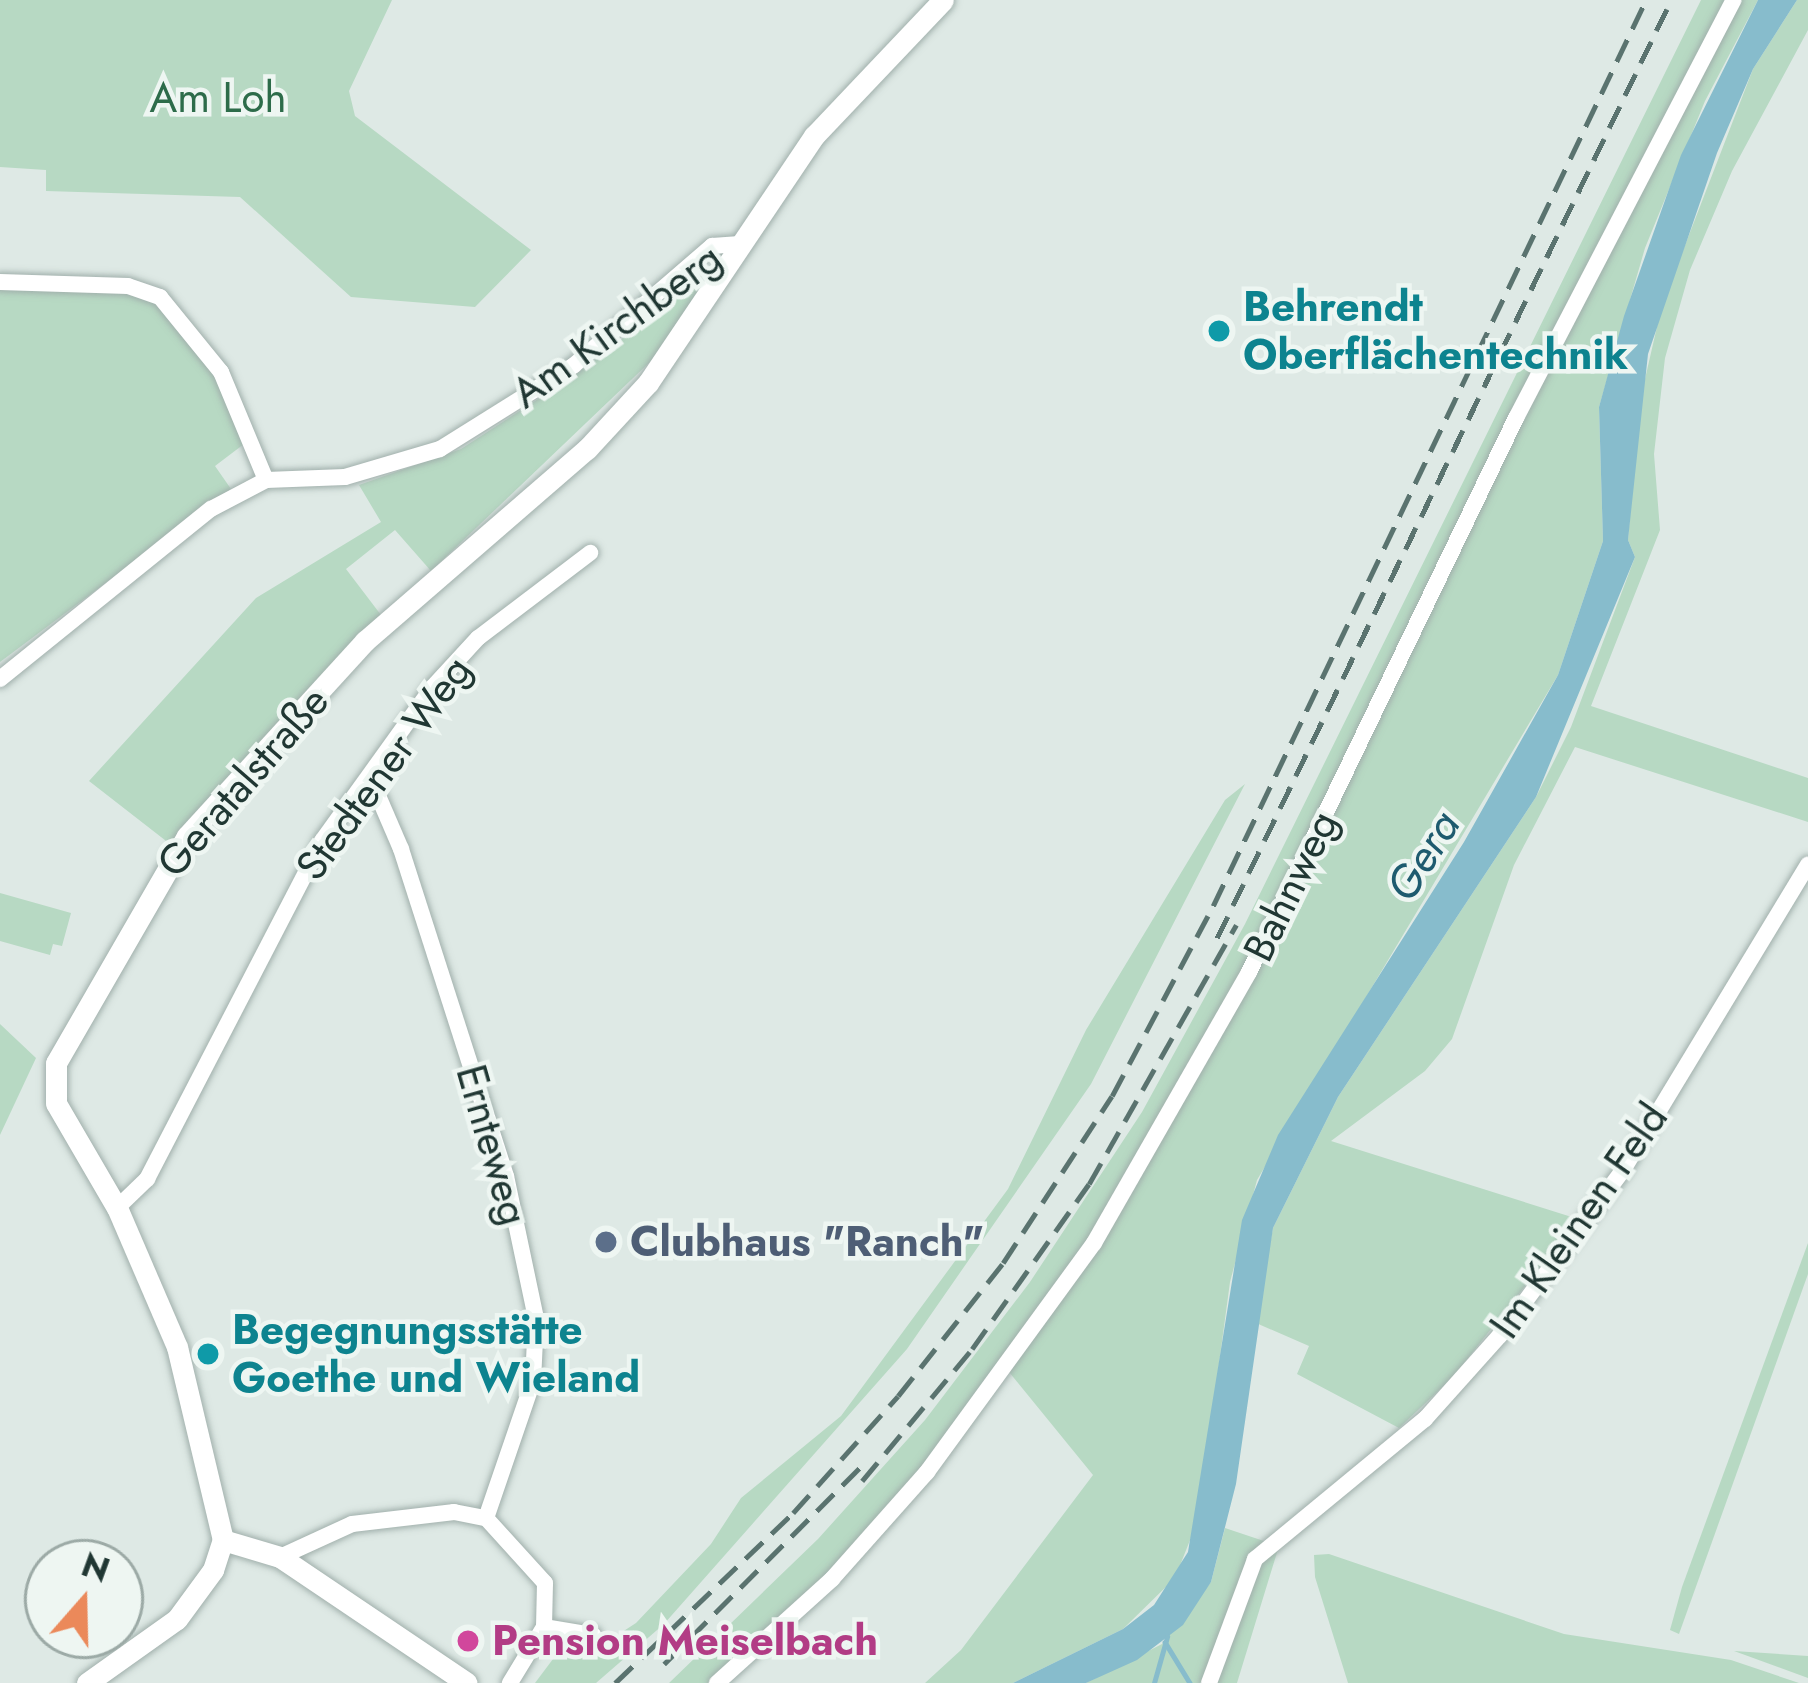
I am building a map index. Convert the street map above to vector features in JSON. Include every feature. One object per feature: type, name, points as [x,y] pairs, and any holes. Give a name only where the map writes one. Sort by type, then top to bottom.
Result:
[{"type":"street","name":"Geratalstraße","points":[[223,1540],[180,1357],[117,1208],[72,1138],[53,1082],[56,1063],[150,892],[187,836],[365,641],[587,448],[648,383],[814,136],[943,0]]},
{"type":"street","name":"Bahnweg","points":[[717,1683],[832,1579],[927,1472],[1094,1243],[1239,993],[1516,418],[1734,0]]},
{"type":"street","name":"Am Kirchberg","points":[[0,679],[178,532],[266,480],[362,474],[440,449],[573,366],[712,246],[740,244]]},
{"type":"street","points":[[0,282],[128,286],[160,297],[221,372],[266,480]]},
{"type":"street","name":"Stedtener Weg","points":[[117,1208],[147,1179],[322,841],[432,688],[478,638],[590,553]]},
{"type":"street","name":"Ernteweg","points":[[370,777],[401,849],[506,1176],[536,1318],[532,1381],[486,1518]]},
{"type":"street","name":"Im Kleinen Feld","points":[[1209,1683],[1255,1559],[1289,1524],[1425,1419],[1554,1267],[1623,1170],[1808,865]]},
{"type":"street","points":[[280,1557],[352,1524],[454,1512],[486,1518],[539,1571],[544,1627],[510,1683]]},
{"type":"street","points":[[87,1683],[177,1619],[213,1570],[223,1540],[280,1557],[467,1683]]},
{"type":"street","points":[[544,1627],[593,1635]]},
{"type":"green space","name":"Am Loh","points":[[0,0],[392,0],[349,91],[355,116],[531,250],[475,307],[351,297],[240,197],[46,191],[46,170],[0,167]]},
{"type":"green space","points":[[1701,0],[1758,0],[1705,101],[1645,248],[1599,407],[1603,541],[1558,675],[1257,1180],[1230,1282],[1198,1520],[1175,1578],[1123,1629],[1013,1683],[925,1683],[961,1650],[1093,1475],[1005,1367],[829,1576],[712,1683],[669,1683],[818,1539],[925,1420],[1030,1282],[1142,1112],[1245,924]]},
{"type":"green space","points":[[1797,0],[1808,0],[1808,30],[1732,171],[1690,270],[1665,358],[1654,454],[1660,530],[1591,706],[1808,778],[1808,822],[1575,747],[1514,865],[1452,1039],[1425,1071],[1331,1141],[1578,1219],[1453,1377],[1399,1428],[1297,1374],[1309,1346],[1256,1323],[1273,1228],[1338,1097],[1536,797],[1571,727],[1635,557],[1628,540],[1639,405],[1662,305],[1753,69]]},
{"type":"green space","points":[[723,261],[653,359],[431,571],[395,530],[346,569],[381,615],[170,844],[89,781],[256,598],[381,522],[359,485],[461,449],[575,375]]},
{"type":"green space","points":[[0,289],[120,292],[154,302],[220,382],[244,444],[215,466],[231,489],[0,662]]},
{"type":"green space","points":[[1245,784],[1091,1084],[907,1349],[664,1624],[596,1683],[535,1683],[568,1639],[616,1636],[636,1623],[711,1544],[741,1498],[841,1416],[1008,1189],[1086,1030],[1225,800]]},
{"type":"green space","points":[[0,893],[71,913],[62,946],[53,944],[50,955],[0,941]]},
{"type":"green space","points":[[0,1024],[36,1058],[0,1135]]},
{"type":"green space","points":[[1808,1243],[1808,1274],[1679,1634],[1670,1630],[1682,1587]]},
{"type":"green space","points":[[1225,1528],[1279,1546],[1237,1683],[1086,1683],[1162,1644],[1211,1582]]},
{"type":"green space","points":[[1329,1554],[1564,1634],[1731,1660],[1799,1683],[1348,1683],[1315,1577],[1314,1555]]},
{"type":"green space","points":[[1734,1651],[1808,1656],[1808,1678]]},
{"type":"water","points":[[1758,0],[1797,0],[1753,69],[1717,153],[1648,354],[1628,540],[1635,557],[1536,797],[1338,1097],[1273,1228],[1236,1484],[1211,1582],[1183,1625],[1137,1660],[1086,1683],[1013,1683],[1123,1629],[1154,1605],[1188,1552],[1242,1220],[1278,1135],[1464,842],[1558,675],[1603,541],[1599,407],[1624,316],[1681,155]]},
{"type":"waterway","points":[[1154,1683],[1167,1637]]},
{"type":"waterway","points":[[1165,1642],[1190,1683]]},
{"type":"railway","points":[[615,1683],[793,1513],[898,1396],[1003,1263],[1112,1096],[1213,906],[1646,0]]},
{"type":"railway","points":[[1217,938],[1671,0]]},
{"type":"railway","points":[[862,1481],[972,1349],[1089,1184],[1236,925]]},
{"type":"railway","points":[[664,1664],[867,1460]]},
{"type":"place","name":"Behrendt Oberflächentechnik","points":[[1219,331]]},
{"type":"place","name":"Clubhaus \"Ranch\"","points":[[606,1242]]},
{"type":"place","name":"Begegnungsstätte Goethe und Wieland","points":[[208,1354]]},
{"type":"place","name":"Pension Meiselbach","points":[[468,1641]]},
{"type":"water label","name":"Gera","points":[[1423,856]]}]
